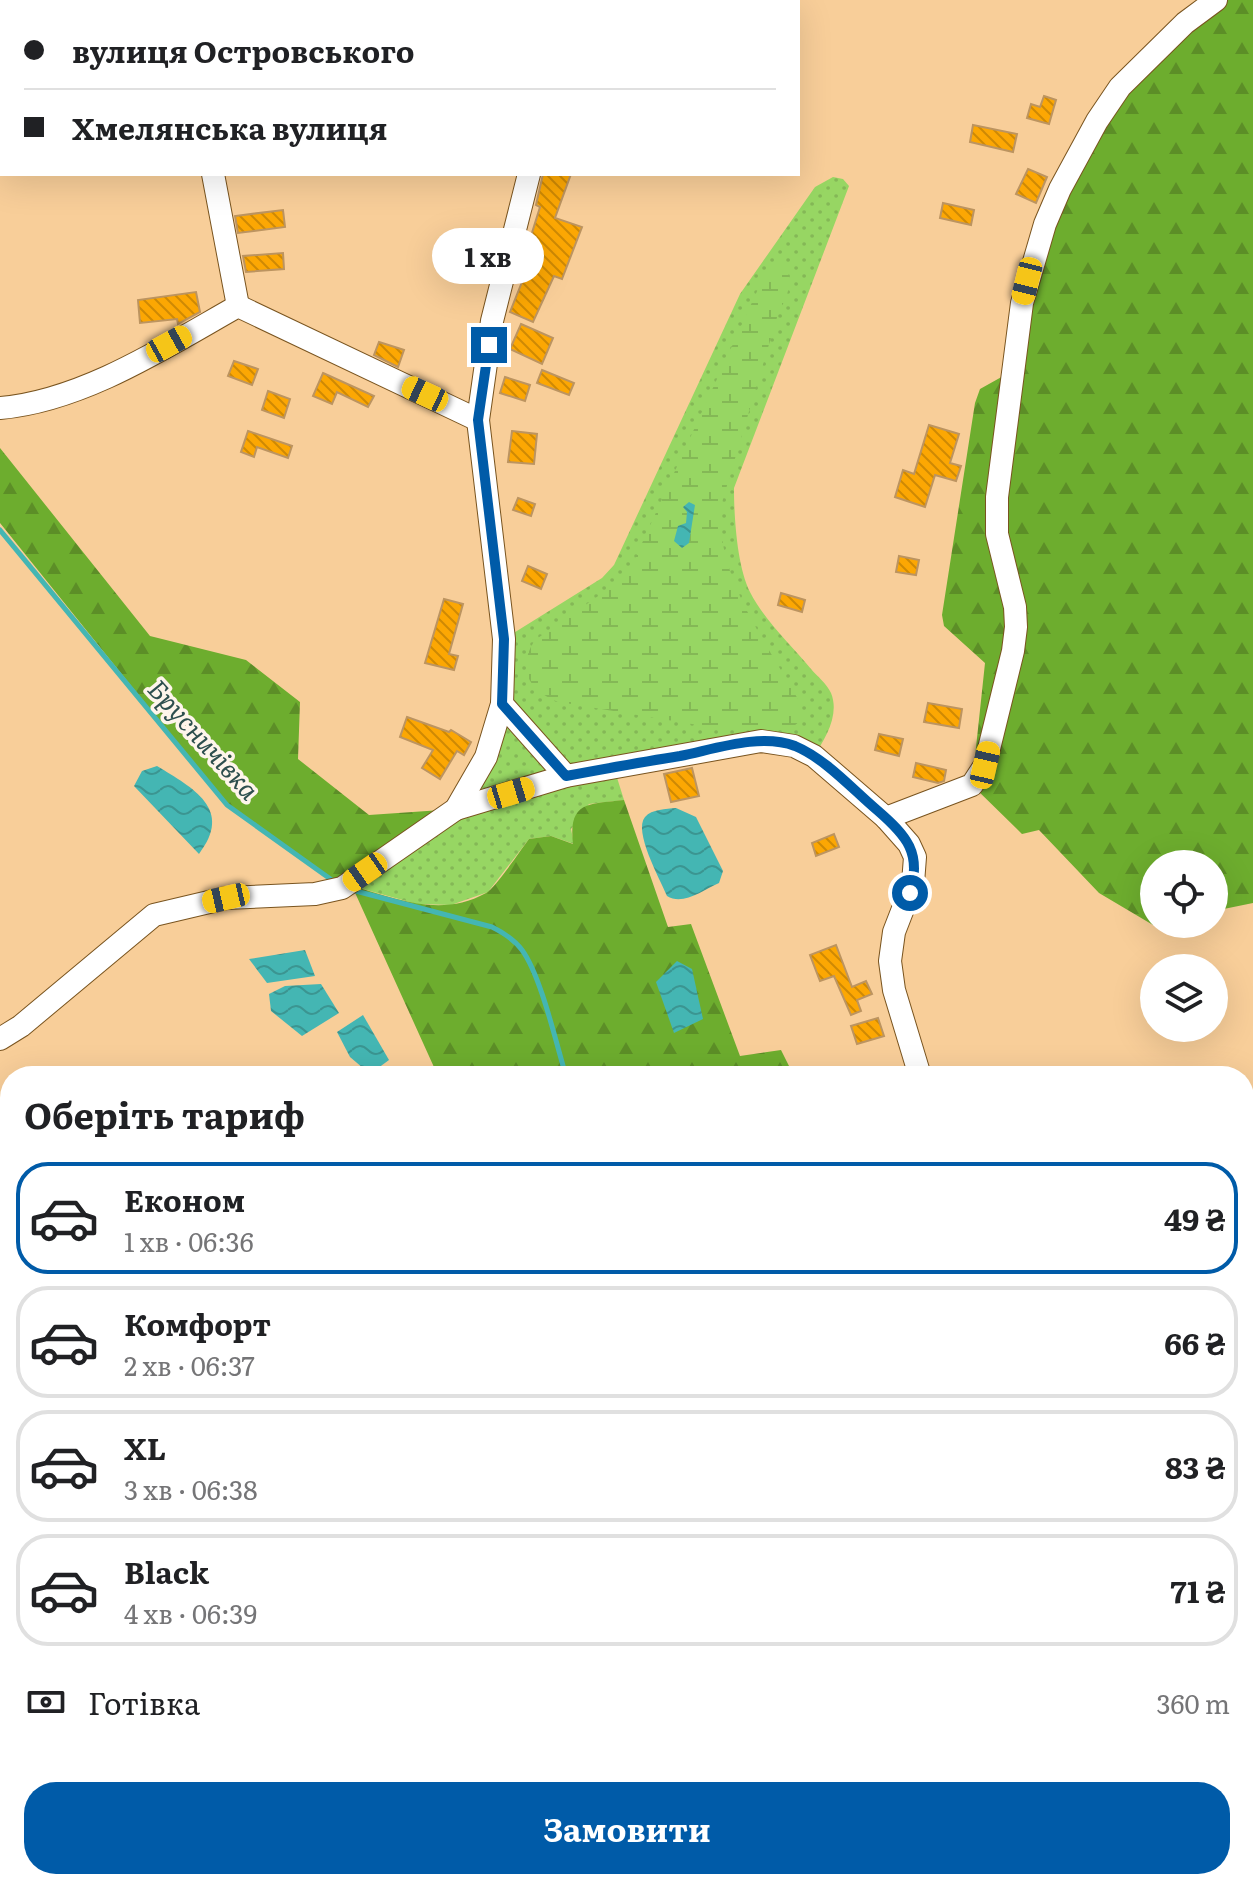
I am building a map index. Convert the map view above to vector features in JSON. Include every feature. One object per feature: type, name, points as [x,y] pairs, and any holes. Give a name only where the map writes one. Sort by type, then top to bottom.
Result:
[{"type":"street","points":[[886,818],[972,785],[985,765],[1016,627],[1015,607],[997,534],[997,497],[1022,303],[1045,224],[1097,121],[1120,87],[1185,23],[1216,0]]},
{"type":"street","points":[[213,176],[238,306]]},
{"type":"street","points":[[456,809],[486,757],[502,704],[504,639],[478,420],[492,321],[528,176]]},
{"type":"street","points":[[0,408],[44,402],[77,388],[155,351],[238,306]]},
{"type":"street","points":[[238,306],[478,420]]},
{"type":"street","points":[[502,704],[566,776]]},
{"type":"street","points":[[0,1039],[21,1026],[154,915],[226,898],[315,894],[342,888],[456,809],[566,776],[761,741],[794,746],[814,756],[886,818],[909,844],[915,857],[913,883],[894,932],[890,961],[894,990],[917,1066]]},
{"type":"green space","points":[[1216,0],[1253,0],[1253,903],[1228,908],[1228,850],[1140,850],[1140,917],[1099,893],[1039,830],[1022,834],[972,785],[985,663],[944,626],[942,615],[975,403],[980,389],[1014,370],[1022,303],[1097,121]]},
{"type":"green space","points":[[833,177],[843,179],[849,186],[734,488],[739,555],[750,592],[770,622],[831,693],[832,718],[814,756],[794,746],[614,768],[624,800],[589,804],[571,829],[574,844],[551,836],[529,839],[488,892],[451,905],[417,904],[352,886],[456,809],[486,757],[504,639],[602,578],[614,565],[740,294],[815,187]]},
{"type":"green space","points":[[779,264],[788,274],[789,287],[778,314],[720,509],[721,535],[735,585],[746,610],[799,701],[800,721],[789,730],[716,728],[559,702],[549,697],[540,692],[529,678],[526,669],[529,651],[535,640],[627,576],[759,287],[766,273]]},
{"type":"green space","points":[[0,448],[150,636],[246,660],[300,702],[298,759],[369,815],[456,809],[342,888],[227,805],[0,523]]},
{"type":"green space","points":[[624,800],[668,927],[691,924],[740,1056],[781,1050],[789,1066],[433,1066],[352,886],[419,904],[453,904],[469,900],[490,889],[529,839],[551,836],[573,844],[574,820],[578,812],[591,804]]},
{"type":"water","points":[[689,502],[695,505],[689,543],[682,548],[674,541],[678,526],[686,523],[687,512],[683,507]]},
{"type":"water","points":[[157,766],[195,792],[211,812],[209,838],[199,854],[134,786],[142,771]]},
{"type":"water","points":[[676,808],[696,817],[723,871],[719,883],[680,899],[667,896],[642,833],[642,824],[648,814]]},
{"type":"water","points":[[305,950],[315,976],[267,983],[249,959]]},
{"type":"water","points":[[677,961],[692,969],[703,1019],[674,1033],[656,982]]},
{"type":"water","points":[[321,984],[339,1013],[302,1036],[271,1011],[269,994],[285,986]]},
{"type":"water","points":[[363,1015],[389,1060],[381,1066],[361,1066],[350,1057],[337,1032]]},
{"type":"building","points":[[1044,96],[1056,100],[1049,124],[1027,118],[1031,104],[1040,107]]},
{"type":"building","points":[[973,125],[1017,134],[1013,152],[970,142]]},
{"type":"building","points":[[1028,169],[1047,177],[1036,203],[1016,194]]},
{"type":"building","points":[[543,176],[570,176],[555,218],[582,227],[562,279],[554,276],[533,322],[510,312],[528,267],[522,265],[540,207],[536,205]]},
{"type":"building","points":[[943,203],[974,210],[971,225],[940,218]]},
{"type":"building","points":[[283,210],[285,227],[238,233],[235,216]]},
{"type":"building","points":[[283,253],[284,269],[246,272],[243,256]]},
{"type":"building","points":[[196,292],[200,312],[178,324],[177,319],[140,323],[138,300]]},
{"type":"building","points":[[521,324],[553,338],[542,364],[510,349]]},
{"type":"building","points":[[379,342],[404,350],[398,367],[374,355]]},
{"type":"building","points":[[234,361],[258,369],[252,385],[228,376]]},
{"type":"building","points":[[542,370],[574,383],[569,395],[537,383]]},
{"type":"building","points":[[323,373],[374,396],[368,407],[337,392],[332,404],[313,396]]},
{"type":"building","points":[[505,377],[530,385],[525,401],[500,393]]},
{"type":"building","points":[[268,391],[290,399],[284,418],[262,410]]},
{"type":"building","points":[[929,425],[959,434],[950,463],[961,466],[956,481],[935,475],[925,507],[895,497],[903,470],[914,474]]},
{"type":"building","points":[[248,431],[292,446],[288,458],[257,447],[254,457],[241,452]]},
{"type":"building","points":[[512,431],[537,434],[534,464],[508,462]]},
{"type":"building","points":[[518,498],[535,504],[531,516],[513,510]]},
{"type":"building","points":[[899,556],[919,560],[916,575],[896,572]]},
{"type":"building","points":[[528,566],[547,574],[541,589],[522,581]]},
{"type":"building","points":[[781,593],[805,600],[802,612],[778,605]]},
{"type":"building","points":[[444,599],[463,604],[449,654],[458,656],[454,670],[425,663]]},
{"type":"building","points":[[928,703],[962,709],[959,728],[924,722]]},
{"type":"building","points":[[407,717],[449,732],[451,730],[471,742],[464,755],[457,751],[440,779],[422,768],[433,750],[400,737]]},
{"type":"building","points":[[879,734],[903,739],[899,756],[875,750]]},
{"type":"building","points":[[916,763],[946,770],[944,781],[938,783],[913,777]]},
{"type":"building","points":[[692,768],[699,796],[671,802],[664,774]]},
{"type":"building","points":[[834,834],[839,847],[816,856],[812,843]]},
{"type":"building","points":[[836,945],[852,987],[866,981],[872,994],[857,1000],[861,1011],[851,1015],[834,976],[820,981],[810,955]]},
{"type":"building","points":[[878,1018],[884,1036],[857,1044],[851,1026]]},
{"type":"waterway","name":"Брусничівка","points":[[0,530],[227,805],[336,883]]},
{"type":"waterway","name":"Брусничівка","points":[[352,890],[492,927],[512,939],[522,950],[535,976],[563,1066]]},
{"type":"route","points":[[489,345],[478,420],[504,639],[502,704],[566,776],[761,741],[794,746],[814,756],[886,818],[909,844],[915,857],[910,893]]}]
